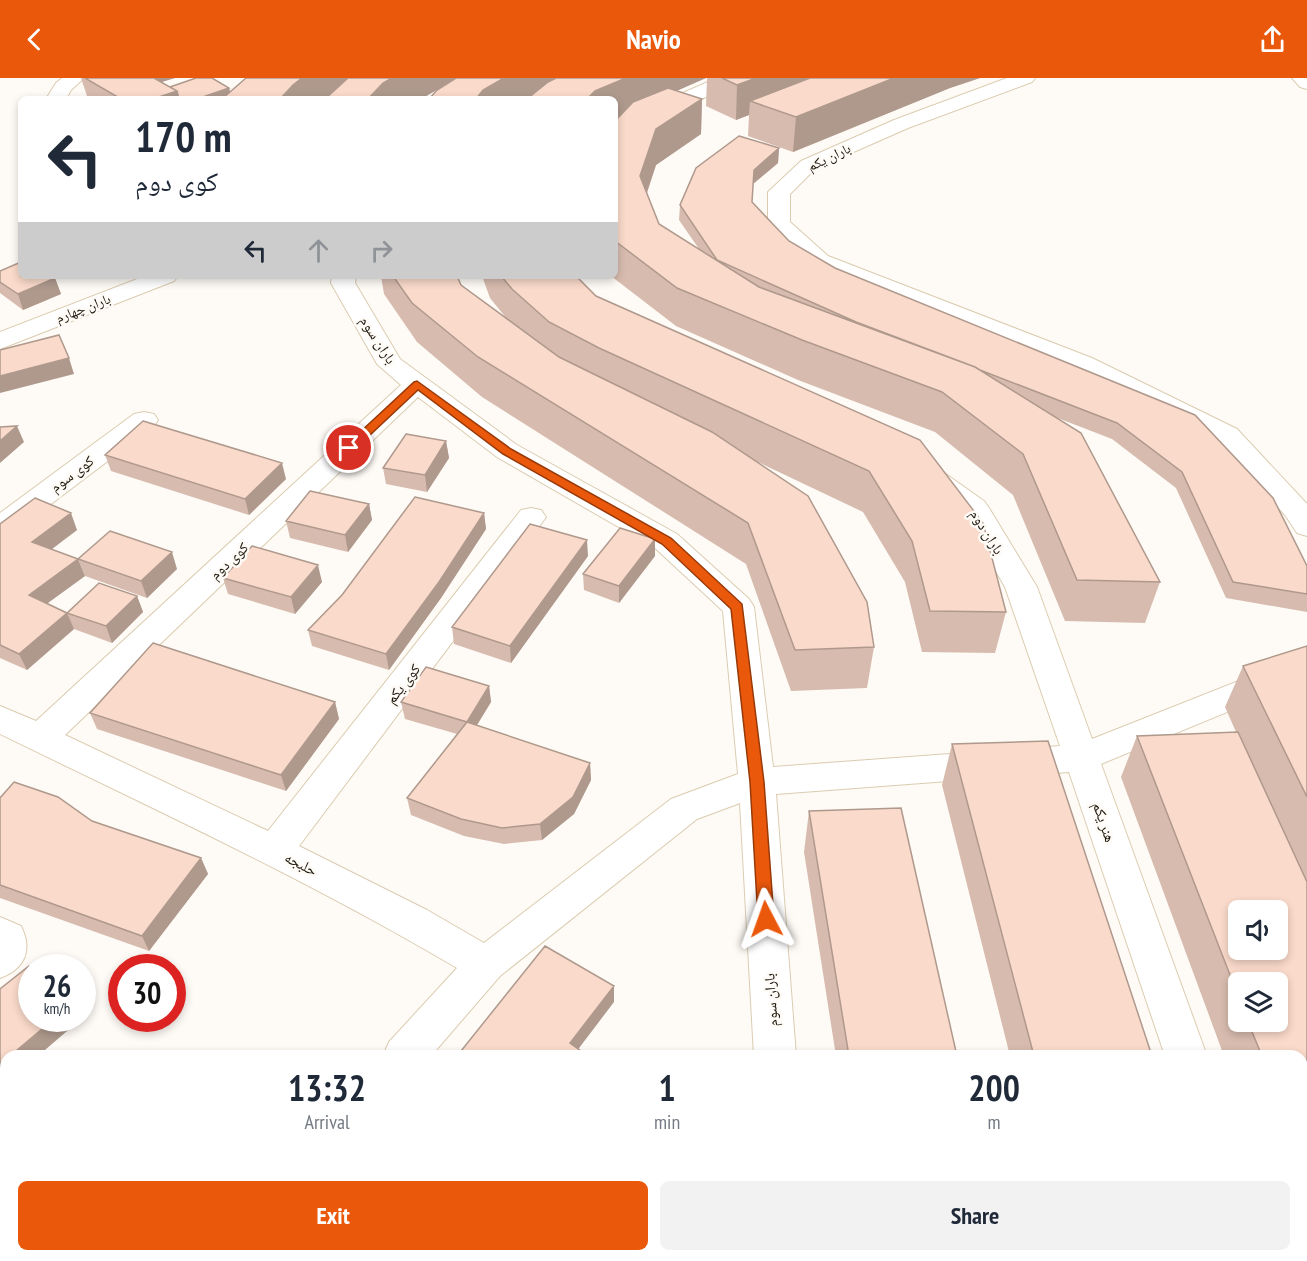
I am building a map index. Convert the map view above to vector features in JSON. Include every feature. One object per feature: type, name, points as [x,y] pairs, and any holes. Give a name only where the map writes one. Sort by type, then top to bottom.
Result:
[{"type":"street","points":[[58,96],[63,87],[74,78]]},
{"type":"street","points":[[618,132],[628,124],[733,78]]},
{"type":"street","name":"باران یکم","points":[[1024,78],[901,124],[808,165],[779,192],[779,224],[820,261],[1083,363],[1227,435],[1301,517]]},
{"type":"street","points":[[1302,78],[1307,83]]},
{"type":"street","name":"باران چهارم","points":[[0,341],[158,279]]},
{"type":"street","name":"باران سوم","points":[[344,279],[343,283],[390,364],[507,451],[666,541],[738,608],[757,782],[775,1050]]},
{"type":"street","name":"کوی دوم","points":[[41,737],[417,384]]},
{"type":"street","name":"کوی سوم","points":[[0,528],[144,420]]},
{"type":"street","name":"باران دوم","points":[[910,461],[974,508],[1021,587]]},
{"type":"street","name":"کوی یکم","points":[[274,851],[531,517]]},
{"type":"street","name":"هنر یکم","points":[[1021,587],[1184,1050]]},
{"type":"street","points":[[409,1050],[486,964],[684,809],[757,782],[1081,758],[1307,666]]},
{"type":"street","name":"حلبجه","points":[[0,719],[274,851],[413,922],[486,964]]},
{"type":"street","points":[[0,934],[7,938],[7,946],[6,954],[0,961]]},
{"type":"building","points":[[85,78],[154,78],[177,91],[162,96],[116,96]]},
{"type":"building","points":[[196,78],[212,78],[229,88],[206,96],[178,96],[177,91],[170,87]]},
{"type":"building","points":[[246,78],[302,78],[283,96],[225,96]]},
{"type":"building","points":[[348,78],[392,78],[383,83],[371,96],[328,96]]},
{"type":"building","points":[[456,78],[504,78],[483,90],[478,96],[432,96]]},
{"type":"building","points":[[556,78],[626,78],[595,91],[590,96],[531,96]]},
{"type":"building","points":[[722,78],[756,78],[737,85]]},
{"type":"building","points":[[810,78],[894,78],[796,117],[750,101]]},
{"type":"building","points":[[668,88],[702,99],[656,129],[640,176],[659,224],[759,287],[975,367],[1081,433],[1160,582],[1077,580],[1023,454],[942,392],[802,340],[677,288],[618,243],[618,118],[633,102]]},
{"type":"building","points":[[739,136],[779,148],[754,170],[752,202],[789,241],[835,268],[1195,415],[1273,498],[1307,566],[1307,594],[1233,582],[1182,472],[1117,423],[856,322],[717,260],[680,205],[696,168]]},
{"type":"building","points":[[18,263],[18,279],[53,279],[18,294],[0,282],[0,271]]},
{"type":"building","points":[[395,279],[458,279],[461,285],[559,357],[712,432],[808,496],[867,602],[874,647],[795,650],[748,523],[478,357],[412,303]]},
{"type":"building","points":[[504,279],[579,279],[596,296],[920,440],[983,523],[1006,612],[930,611],[912,541],[869,471],[599,348],[549,322]]},
{"type":"building","points":[[59,335],[69,358],[0,376],[0,350]]},
{"type":"building","points":[[143,421],[282,463],[245,499],[105,455]]},
{"type":"building","points":[[17,426],[0,441],[0,427]]},
{"type":"building","points":[[406,434],[446,441],[425,475],[383,468]]},
{"type":"building","points":[[310,491],[369,504],[345,535],[286,521]]},
{"type":"building","points":[[415,497],[484,513],[439,582],[386,654],[308,630],[342,595]]},
{"type":"building","points":[[35,498],[71,513],[32,542],[78,559],[29,595],[67,613],[19,654],[0,645],[0,524]]},
{"type":"building","points":[[530,524],[587,540],[510,646],[452,627]]},
{"type":"building","points":[[620,528],[655,539],[619,586],[583,574]]},
{"type":"building","points":[[110,531],[172,552],[141,581],[78,559]]},
{"type":"building","points":[[252,546],[318,565],[291,597],[223,578]]},
{"type":"building","points":[[99,583],[137,596],[106,626],[67,613]]},
{"type":"building","points":[[153,643],[335,702],[281,775],[90,713]]},
{"type":"building","points":[[1307,646],[1307,797],[1243,666]]},
{"type":"building","points":[[426,667],[489,686],[467,722],[401,702]]},
{"type":"building","points":[[467,722],[590,763],[573,797],[540,824],[502,828],[461,819],[407,798]]},
{"type":"building","points":[[1238,732],[1307,882],[1307,1050],[1260,1050],[1252,1032],[1288,1032],[1288,972],[1229,972],[1137,736]]},
{"type":"building","points":[[1048,741],[1150,1050],[1032,1050],[952,744]]},
{"type":"building","points":[[14,782],[58,797],[92,821],[201,858],[142,936],[0,885],[0,798]]},
{"type":"building","points":[[901,808],[956,1050],[848,1050],[809,811]]},
{"type":"building","points":[[545,946],[614,986],[570,1043],[580,1050],[462,1050]]},
{"type":"building","points":[[18,975],[18,1032],[38,1032],[17,1050],[0,1050],[0,989]]},
{"type":"route","points":[[349,448],[417,384],[507,451],[666,541],[738,608],[757,782],[766,919]]}]
